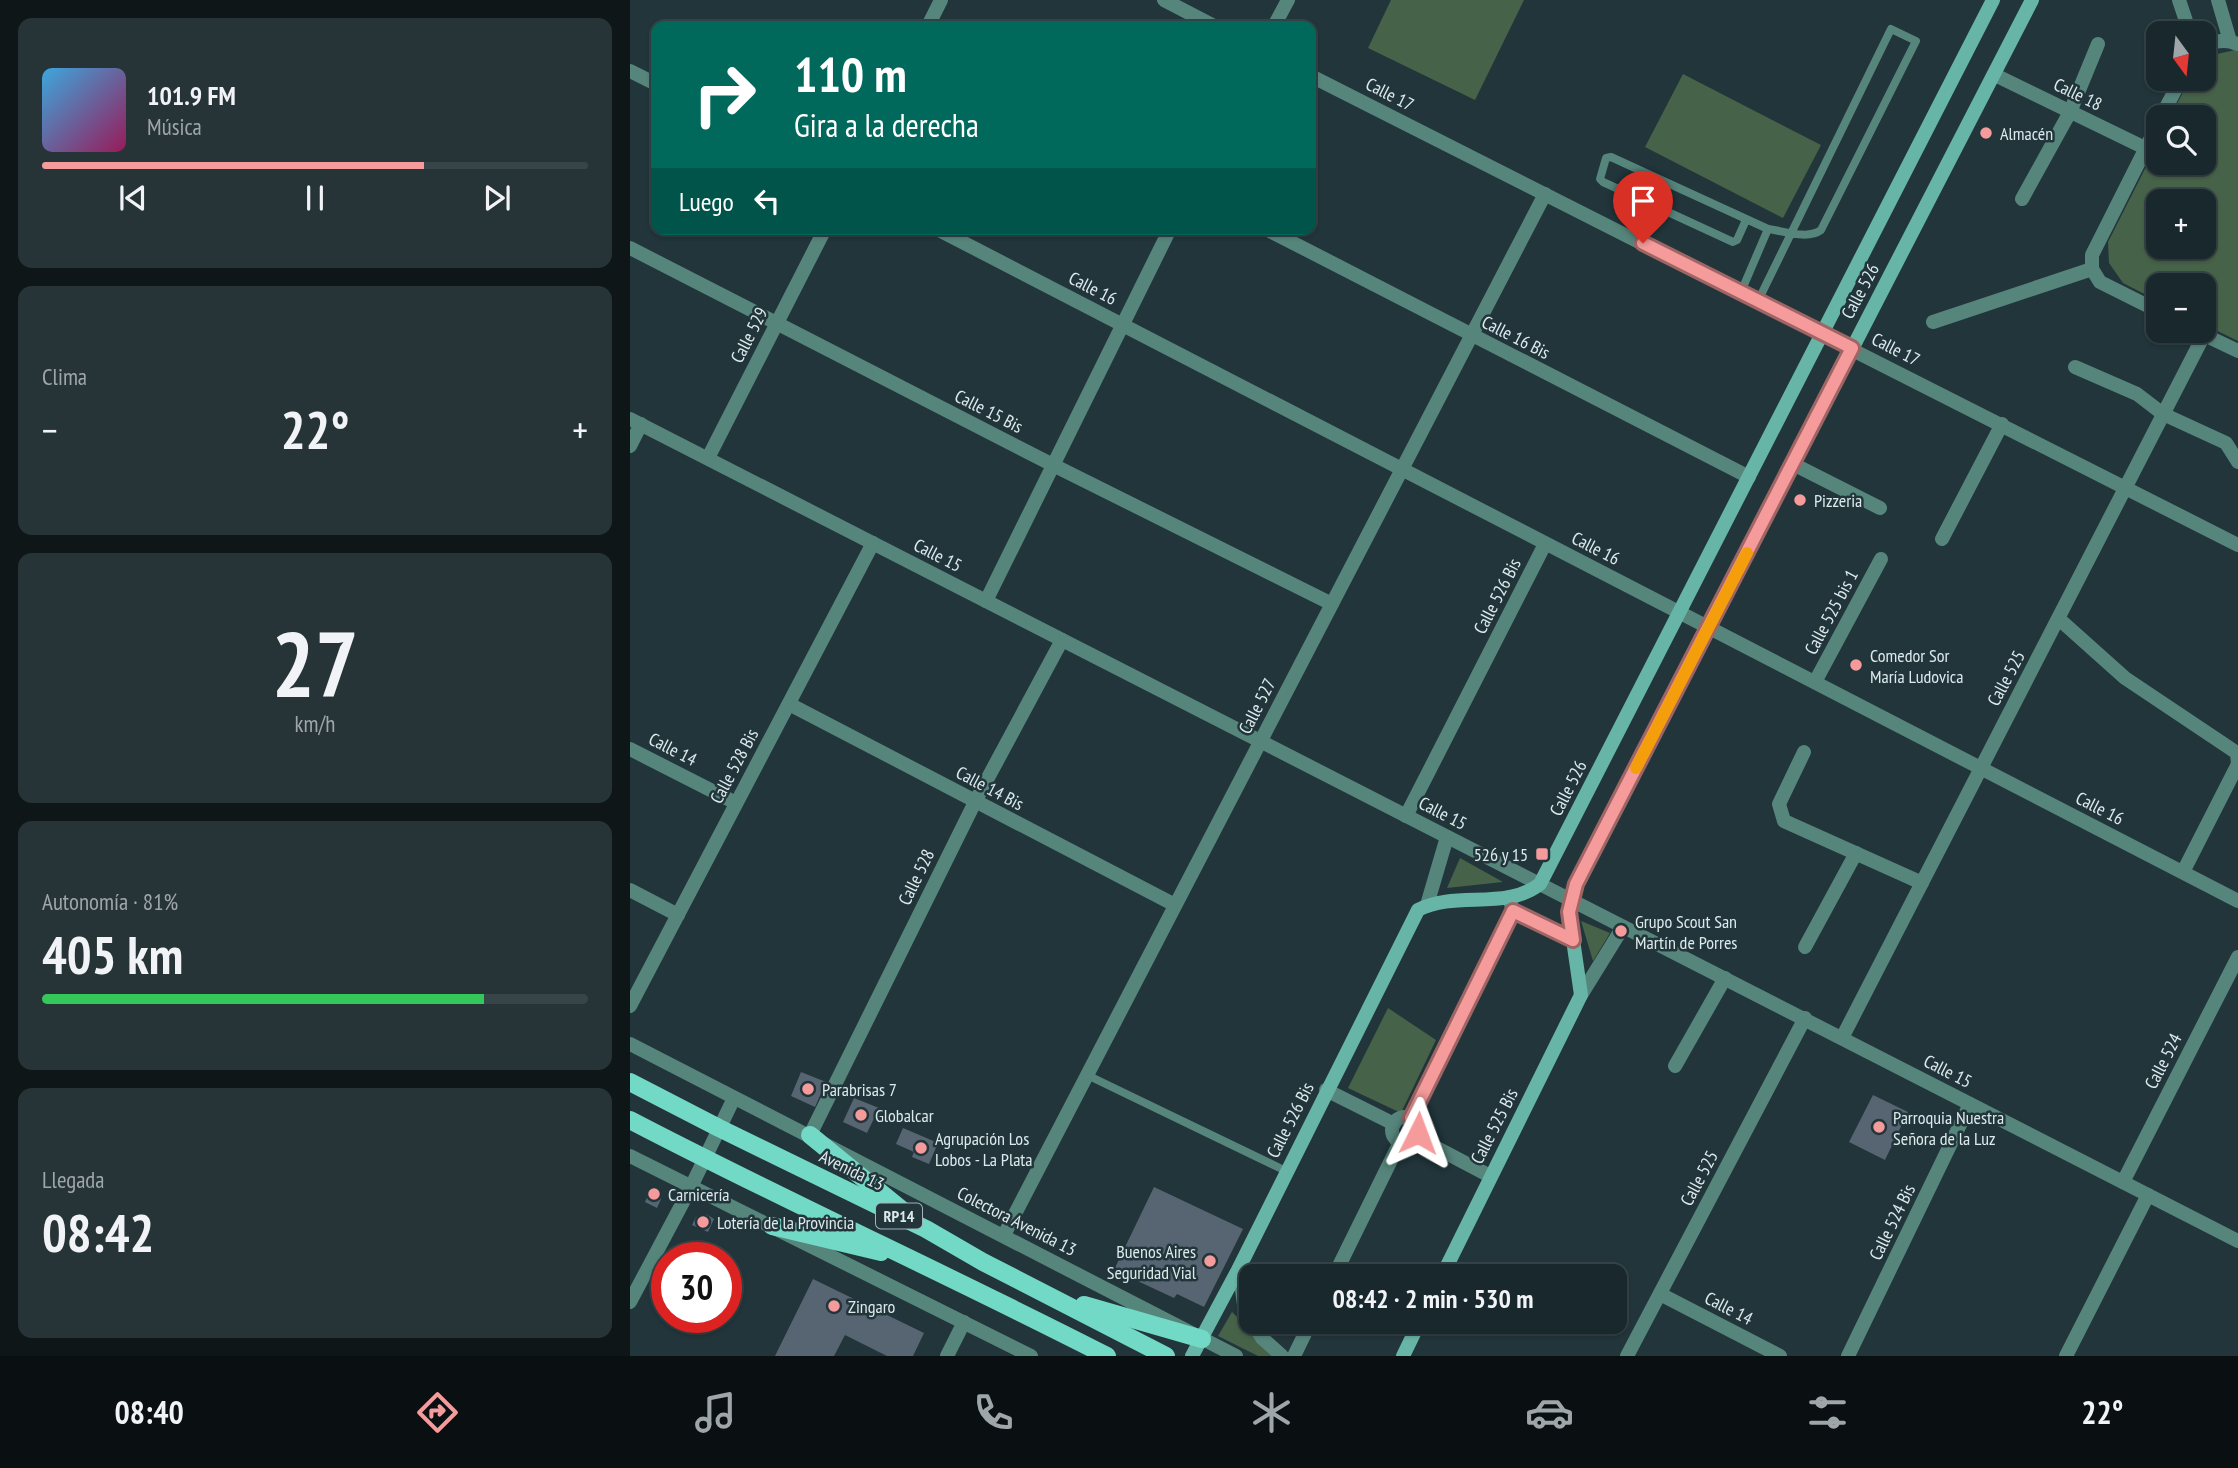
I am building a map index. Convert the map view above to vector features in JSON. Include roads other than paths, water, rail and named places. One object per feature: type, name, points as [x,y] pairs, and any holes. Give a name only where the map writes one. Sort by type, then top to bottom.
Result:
[{"type":"main road","name":"Calle 526","points":[[1540,884],[1993,0]]},
{"type":"main road","name":"Calle 526","points":[[1572,901],[1576,884],[2032,0]]},
{"type":"main road","points":[[1427,905],[1448,901],[1511,904],[1540,884]]},
{"type":"main road","points":[[1572,901],[1569,912],[1581,995]]},
{"type":"main road","name":"Calle 526 Bis","points":[[1241,1264],[1413,916],[1427,905]]},
{"type":"main road","name":"Calle 525 Bis","points":[[1448,1264],[1581,995]]},
{"type":"main road","name":"Avenida 13","points":[[630,1082],[926,1229],[983,1262],[1166,1356]]},
{"type":"main road","name":"RP14","points":[[630,1120],[704,1159],[916,1260],[1107,1356]]},
{"type":"main road","points":[[810,1135],[926,1229]]},
{"type":"main road","points":[[772,1226],[916,1260]]},
{"type":"main road","name":"Calle 526 Bis","points":[[1192,1356],[1239,1268]]},
{"type":"main road","points":[[1046,1294],[1202,1339]]},
{"type":"main road","points":[[1045,1324],[1083,1356]]},
{"type":"main road","points":[[1403,1356],[1414,1334]]},
{"type":"street","points":[[930,21],[941,0]]},
{"type":"street","points":[[1277,21],[1288,0]]},
{"type":"street","points":[[2179,0],[2186,21]]},
{"type":"street","points":[[2216,42],[2234,42],[2218,0]]},
{"type":"street","points":[[1169,1],[1205,21]]},
{"type":"street","points":[[2022,199],[2070,112],[2098,44]]},
{"type":"street","points":[[630,71],[651,82]]},
{"type":"street","name":"Calle 18","points":[[1995,75],[2145,148]]},
{"type":"street","name":"Calle 17","points":[[1316,79],[2238,545]]},
{"type":"street","points":[[2145,148],[2092,255],[2092,269],[2100,282],[2146,306]]},
{"type":"street","name":"Calle 527","points":[[1004,1235],[1545,194]]},
{"type":"street","name":"Calle 529","points":[[708,458],[822,235]]},
{"type":"street","name":"Calle 16","points":[[949,235],[2238,901]]},
{"type":"street","points":[[986,601],[1167,235]]},
{"type":"street","name":"Calle 16 Bis","points":[[1278,235],[1749,477]]},
{"type":"street","name":"Calle 15 Bis","points":[[630,248],[1053,465],[1332,604]]},
{"type":"street","points":[[1933,322],[2092,269]]},
{"type":"street","points":[[2216,341],[2238,351]]},
{"type":"street","name":"Calle 525","points":[[1842,1038],[2163,414],[2195,343]]},
{"type":"street","points":[[2075,367],[2137,394],[2163,414],[2226,443],[2238,462]]},
{"type":"street","points":[[630,446],[636,422]]},
{"type":"street","name":"Calle 15","points":[[636,422],[2238,1241]]},
{"type":"street","points":[[1942,539],[2002,424]]},
{"type":"street","points":[[1793,464],[1880,508]]},
{"type":"street","name":"Calle 528 Bis","points":[[630,1006],[873,543]]},
{"type":"street","name":"Calle 526 Bis","points":[[1406,816],[1545,544]]},
{"type":"street","name":"Calle 525 bis 1","points":[[1815,682],[1881,559]]},
{"type":"street","points":[[2059,619],[2125,678],[2237,753],[2238,764],[2183,872]]},
{"type":"street","name":"Calle 528","points":[[810,1135],[975,802],[1062,640]]},
{"type":"street","name":"Calle 14 Bis","points":[[789,704],[1175,905]]},
{"type":"street","name":"Calle 14","points":[[630,749],[736,803]]},
{"type":"street","points":[[1804,752],[1779,804],[1784,821],[1922,883]]},
{"type":"street","name":"Calle 526 Bis","points":[[1427,905],[1447,836]]},
{"type":"street","points":[[1805,947],[1856,853]]},
{"type":"street","points":[[630,890],[678,915]]},
{"type":"street","points":[[1411,1118],[1511,904]]},
{"type":"street","name":"Calle 525 Bis","points":[[1581,995],[1623,927]]},
{"type":"street","name":"Calle 524","points":[[2123,1182],[2238,957]]},
{"type":"street","points":[[1675,1066],[1725,978]]},
{"type":"street","name":"Calle 525","points":[[1627,1356],[1805,1018]]},
{"type":"street","name":"Colectora Avenida 13","points":[[630,1044],[1237,1356]]},
{"type":"street","points":[[1326,1090],[1394,1124]]},
{"type":"street","points":[[630,1302],[691,1187],[734,1098]]},
{"type":"street","name":"Calle 524 Bis","points":[[1848,1356],[1970,1104]]},
{"type":"street","points":[[1400,1118],[1411,1118],[1418,1128],[1416,1137],[1411,1142],[1400,1142],[1394,1136],[1394,1124],[1400,1118]]},
{"type":"street","points":[[1416,1137],[1490,1175]]},
{"type":"street","points":[[1340,1264],[1400,1142]]},
{"type":"street","points":[[630,1156],[1031,1356]]},
{"type":"street","points":[[2066,1356],[2148,1195]]},
{"type":"street","name":"Calle 14","points":[[1660,1294],[1780,1356]]},
{"type":"street","points":[[947,1356],[964,1322]]},
{"type":"street","points":[[1259,1334],[1282,1356]]},
{"type":"street","points":[[1294,1356],[1305,1334]]},
{"type":"lane","points":[[1746,220],[1737,240],[1733,242],[1603,182],[1600,179],[1606,158],[1611,157],[1768,229],[1793,232],[1809,235],[1815,235],[1821,230],[1916,41],[1891,29],[1793,232],[1758,301]]},
{"type":"lane","points":[[1741,292],[1768,229]]},
{"type":"lane","points":[[1511,904],[1573,940]]},
{"type":"lane","points":[[1087,1074],[1286,1171]]},
{"type":"place","name":"Almacén","points":[[1986,133]]},
{"type":"place","name":"Pizzeria","points":[[1800,500]]},
{"type":"place","name":"Comedor Sor María Ludovica","points":[[1856,665]]},
{"type":"place","name":"526 y 15","points":[[1542,854]]},
{"type":"place","name":"Grupo Scout San Martín de Porres","points":[[1621,931]]},
{"type":"place","name":"Parabrisas 7","points":[[808,1089]]},
{"type":"place","name":"Globalcar","points":[[861,1115]]},
{"type":"place","name":"Parroquia Nuestra Señora de la Luz","points":[[1879,1127]]},
{"type":"place","name":"Agrupación Los Lobos - La Plata","points":[[921,1148]]},
{"type":"place","name":"Carnicería","points":[[654,1194]]},
{"type":"place","name":"Lotería de la Provincia","points":[[703,1222]]},
{"type":"place","name":"Buenos Aires Seguridad Vial","points":[[1210,1261]]},
{"type":"place","name":"Zingaro","points":[[834,1306]]}]
